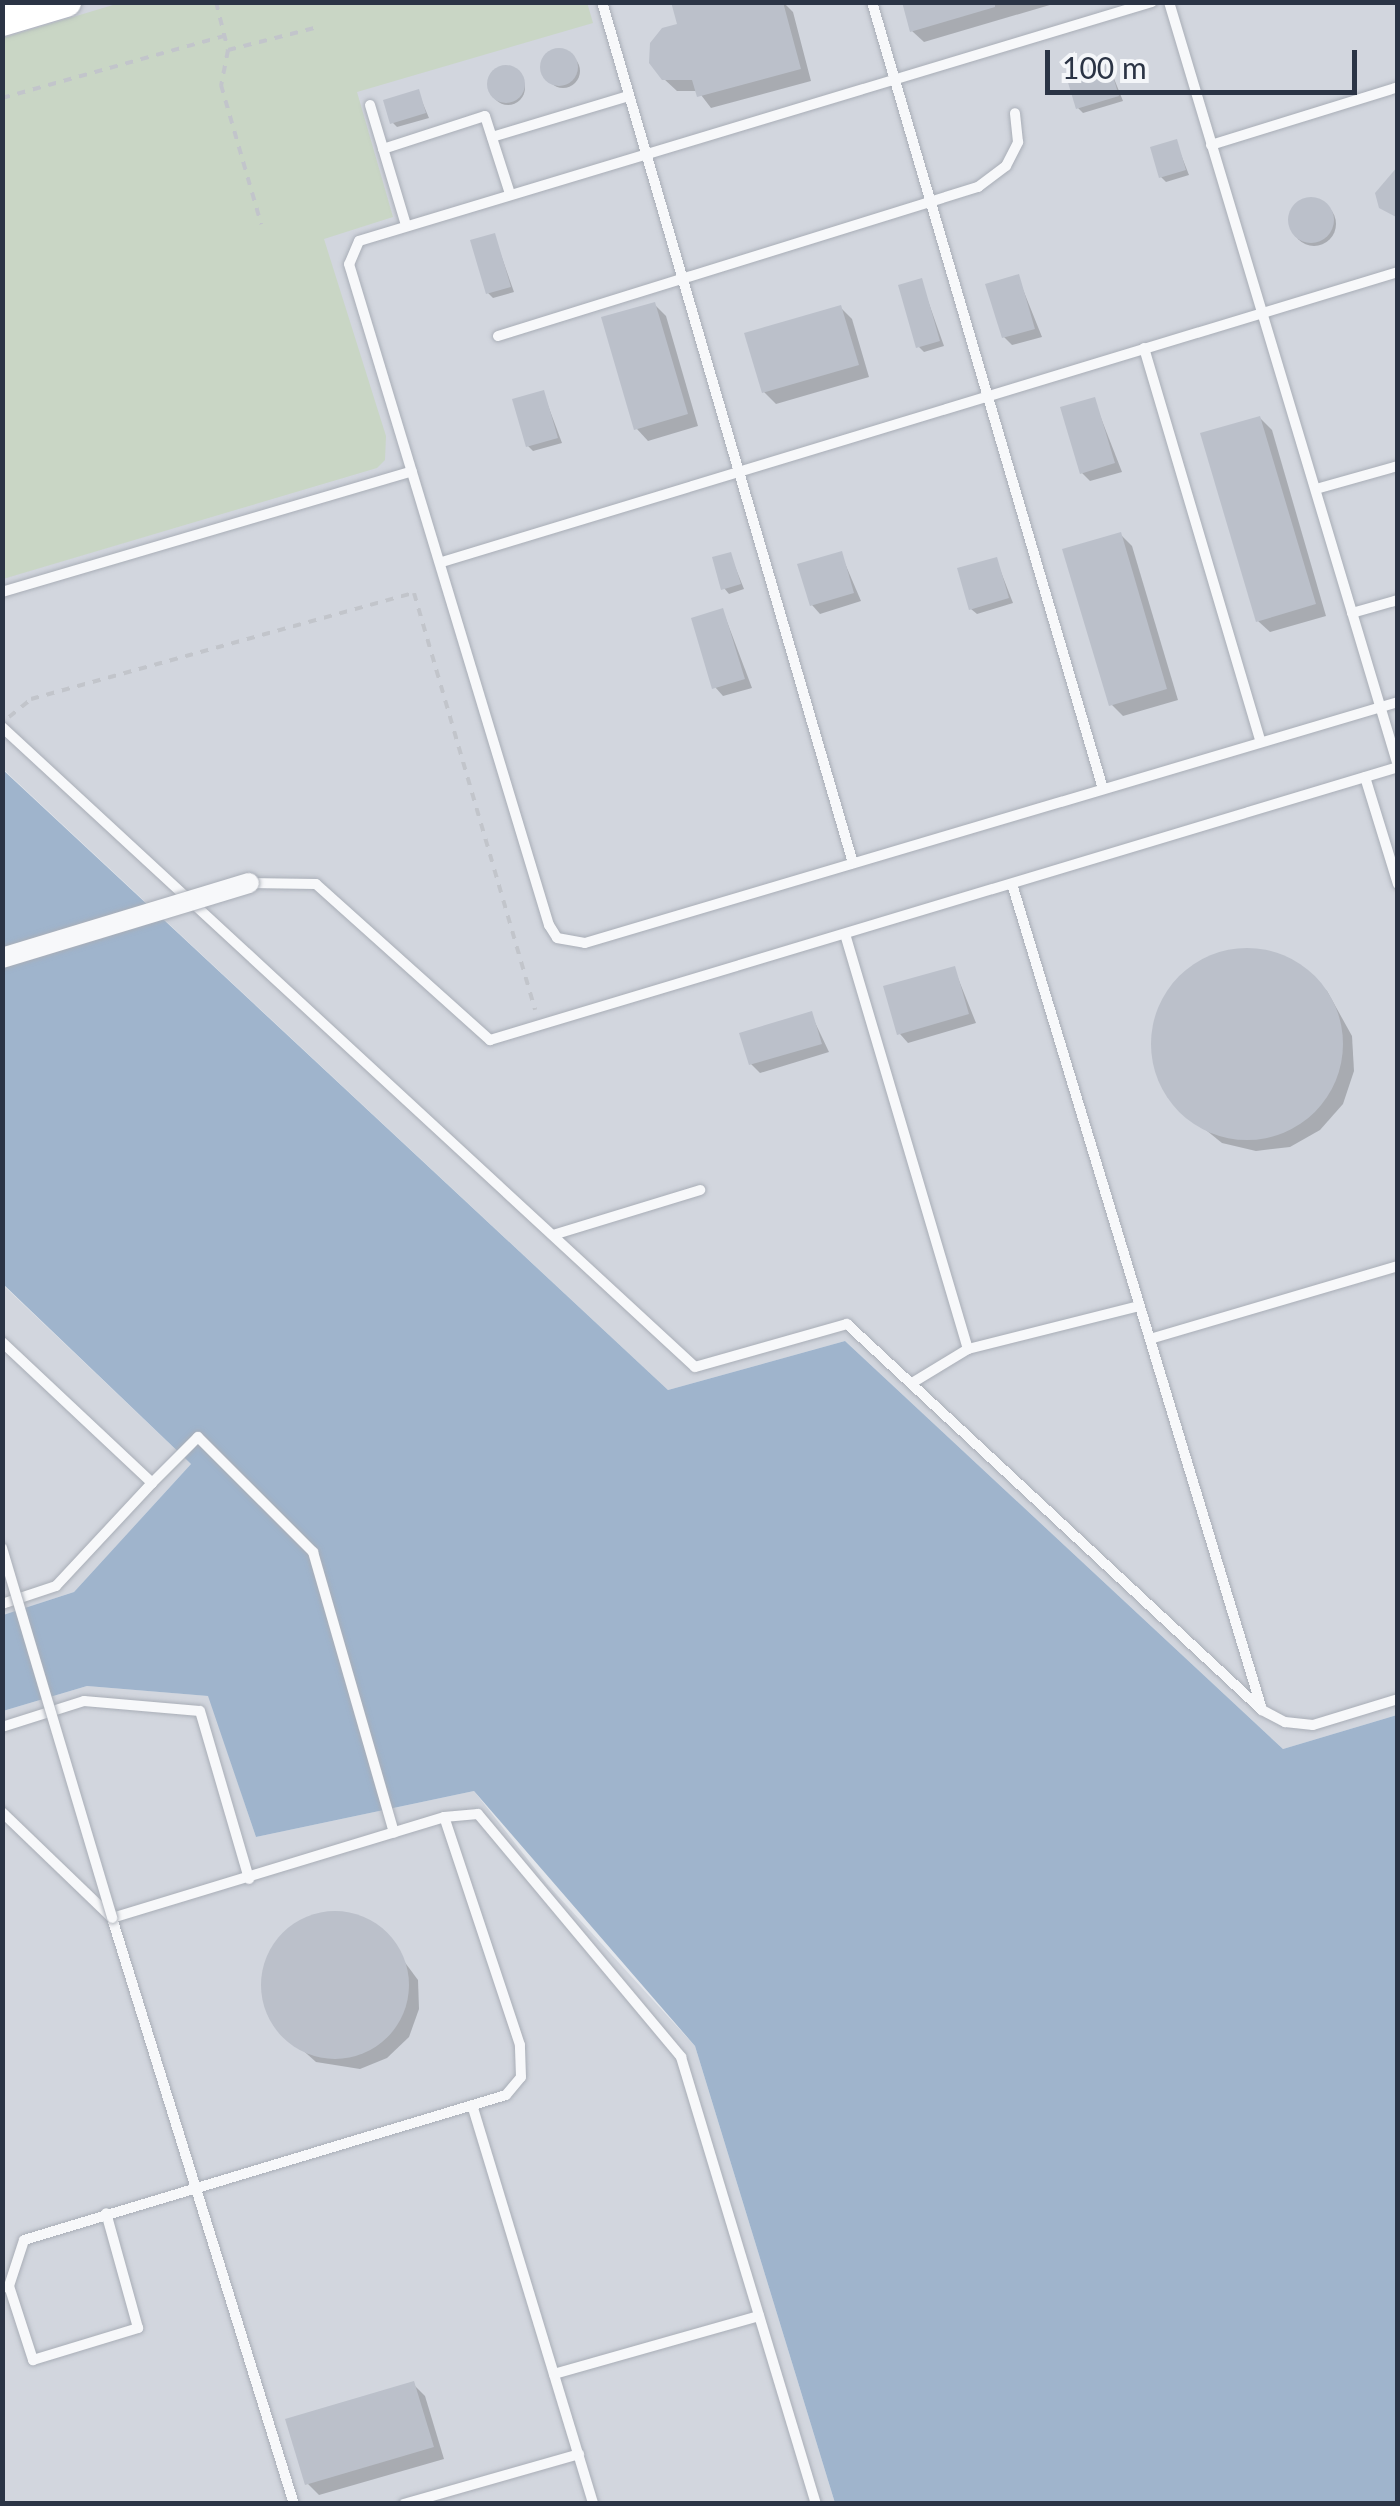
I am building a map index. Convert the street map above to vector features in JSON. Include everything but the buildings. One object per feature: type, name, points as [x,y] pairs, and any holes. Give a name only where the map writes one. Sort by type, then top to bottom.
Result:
[{"type":"street","points":[[2,21],[66,2]]},
{"type":"street","points":[[2,958],[249,883]]},
{"type":"lane","points":[[602,2],[853,863]]},
{"type":"lane","points":[[872,2],[1103,789]]},
{"type":"lane","points":[[1152,2],[358,241],[349,264],[442,562],[536,890],[557,938],[584,943],[1398,702]]},
{"type":"lane","points":[[249,883],[316,884],[490,1040],[1398,766],[1168,2]]},
{"type":"lane","points":[[1211,145],[1398,87]]},
{"type":"lane","points":[[492,137],[629,96]]},
{"type":"lane","points":[[370,104],[406,225]]},
{"type":"lane","points":[[498,336],[978,187],[1006,166],[1018,142],[1015,114]]},
{"type":"lane","points":[[383,148],[485,116],[510,194]]},
{"type":"lane","points":[[442,562],[1398,272]]},
{"type":"lane","points":[[1144,348],[1260,742]]},
{"type":"lane","points":[[1316,490],[1398,466]]},
{"type":"lane","points":[[2,592],[412,471]]},
{"type":"lane","points":[[1352,614],[1398,600]]},
{"type":"lane","points":[[2,726],[695,1366],[846,1324],[1262,1710],[1285,1722],[1313,1724],[1398,1699]]},
{"type":"lane","points":[[1365,777],[1398,884]]},
{"type":"lane","points":[[1012,884],[1262,1710]]},
{"type":"lane","points":[[845,934],[968,1349]]},
{"type":"lane","points":[[553,1236],[700,1190]]},
{"type":"lane","points":[[1150,1339],[1398,1266]]},
{"type":"lane","points":[[912,1382],[968,1349],[1139,1306]]},
{"type":"lane","points":[[2,1342],[152,1483]]},
{"type":"lane","points":[[2,1604],[56,1586],[198,1437],[313,1552],[394,1833]]},
{"type":"lane","points":[[2,1548],[294,2504]]},
{"type":"lane","points":[[2,1727],[84,1701],[200,1711],[248,1878]]},
{"type":"lane","points":[[2,1812],[112,1918]]},
{"type":"lane","points":[[112,1918],[444,1818],[478,1814],[680,2057],[816,2504]]},
{"type":"lane","points":[[106,2214],[138,2328],[34,2360],[6,2287],[24,2240],[106,2214],[196,2186],[472,2108],[506,2095],[521,2077],[520,2045],[444,1818]]},
{"type":"lane","points":[[472,2108],[593,2504]]},
{"type":"lane","points":[[554,2374],[760,2316]]},
{"type":"lane","points":[[404,2504],[579,2454]]},
{"type":"path","points":[[216,2],[228,50],[221,85],[261,224]]},
{"type":"path","points":[[228,50],[314,28]]},
{"type":"path","points":[[2,98],[224,36]]},
{"type":"path","points":[[2,726],[30,699],[414,593],[540,1025]]},
{"type":"shaded area","points":[[2,3],[1397,3],[1397,1715],[1283,1749],[845,1341],[668,1390],[3,769]]},
{"type":"shaded area","points":[[2,1284],[191,1464],[74,1592],[3,1615]]},
{"type":"shaded area","points":[[87,1686],[209,1696],[256,1837],[474,1791],[547,1884],[695,2046],[835,2503],[3,2504],[3,1711]]},
{"type":"green space","points":[[123,2],[587,2],[593,23],[357,92],[393,217],[324,239],[386,436],[385,460],[377,468],[3,579],[3,38]]},
{"type":"water","points":[[2,769],[668,1390],[845,1341],[1283,1749],[1397,1715],[1397,2503],[835,2503],[695,2046],[474,1791],[256,1837],[208,1696],[87,1686],[3,1711],[3,1615],[74,1592],[191,1464],[3,1284]]}]
